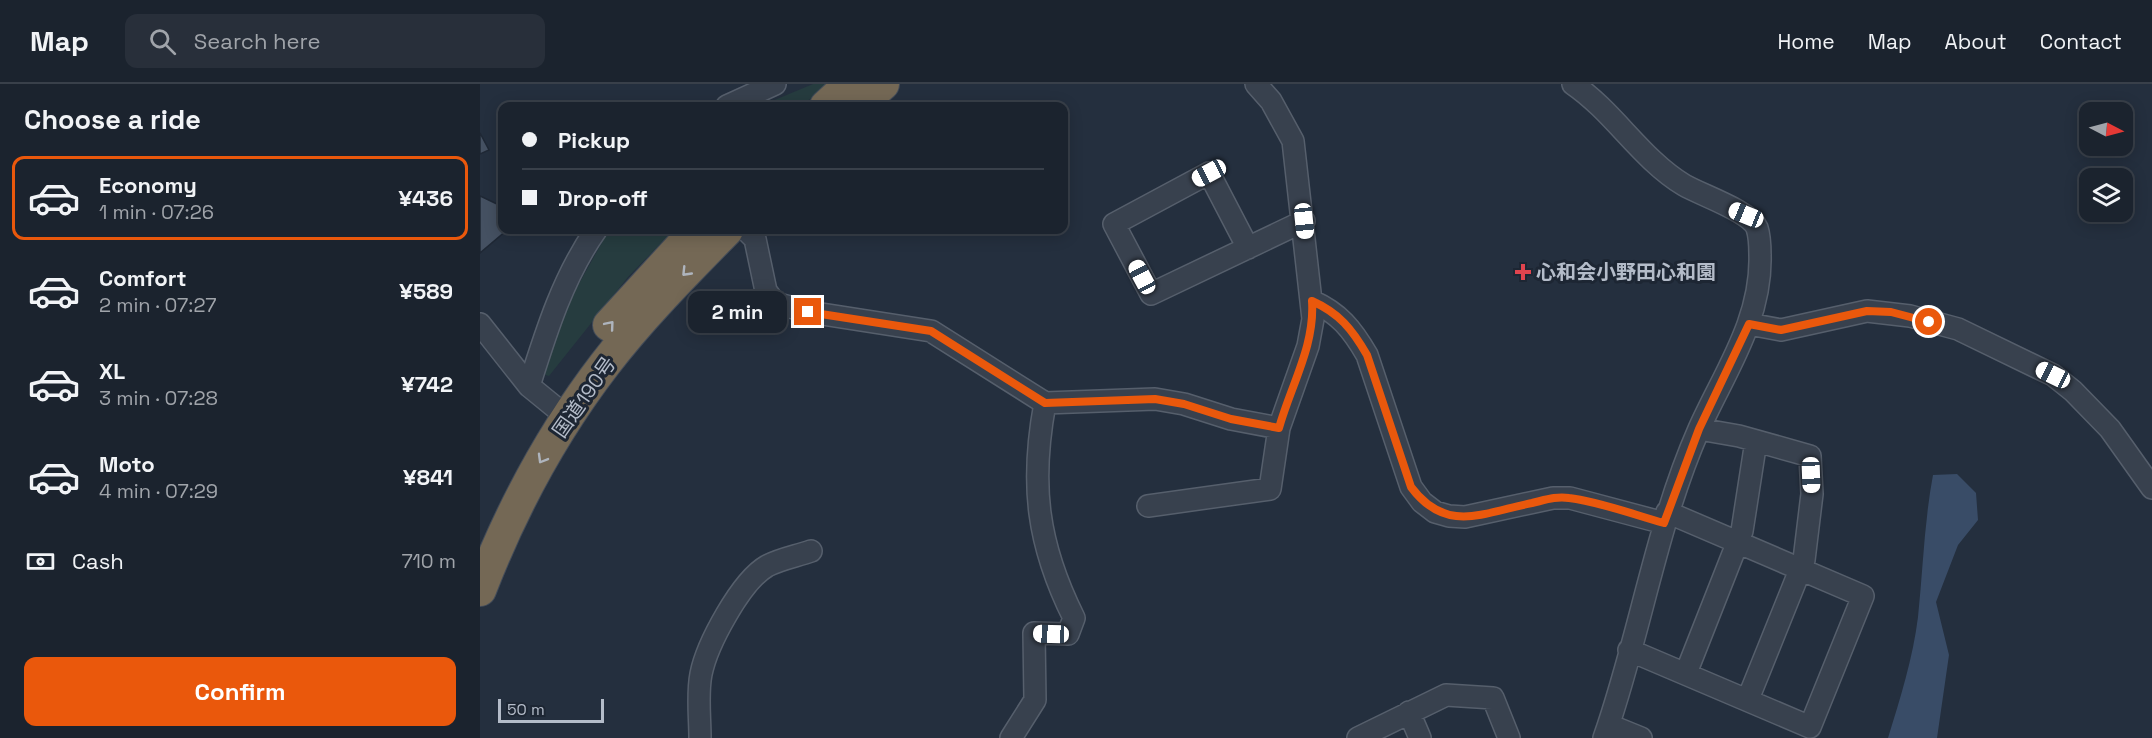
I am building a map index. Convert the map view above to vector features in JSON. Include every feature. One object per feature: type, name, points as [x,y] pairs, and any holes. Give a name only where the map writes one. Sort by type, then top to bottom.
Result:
[{"type":"highway","points":[[830,102],[850,84]]},
{"type":"highway","points":[[863,102],[883,84]]},
{"type":"highway","name":"国道190号","points":[[480,535],[549,402],[591,348],[692,234]]},
{"type":"highway","name":"国道190号","points":[[482,580],[512,515],[549,402],[618,348],[723,234]]},
{"type":"street","points":[[736,102],[775,84]]},
{"type":"street","points":[[1148,506],[1270,489],[1279,428],[1308,346],[1313,319],[1312,301],[1293,141],[1272,101],[1256,84]]},
{"type":"street","points":[[1573,84],[1669,175],[1746,215],[1756,227],[1760,270],[1756,304],[1749,324],[1699,429],[1665,517],[1607,731],[1641,738]]},
{"type":"street","points":[[1248,248],[1209,173],[1114,224],[1151,294],[1248,248],[1304,221]]},
{"type":"street","points":[[549,402],[552,314],[579,253],[593,234]]},
{"type":"street","points":[[750,234],[755,239],[766,291],[775,303],[808,312],[931,331],[1045,403],[1155,399],[1184,404],[1231,419],[1279,428]]},
{"type":"street","points":[[1312,301],[1331,309],[1345,321],[1356,336],[1367,355],[1411,487],[1422,502],[1435,512],[1465,517],[1553,498],[1570,498],[1665,517],[1738,541],[1863,596],[1810,727],[1686,672],[1629,650]]},
{"type":"street","points":[[1749,324],[1781,330],[1867,311],[1910,316],[1958,329],[2053,375],[2073,391],[2110,429],[2152,488]]},
{"type":"street","points":[[480,324],[549,402]]},
{"type":"street","points":[[1011,738],[1035,700],[1034,633],[1068,634],[1074,618],[1055,580],[1039,509],[1036,478],[1038,436],[1045,403]]},
{"type":"street","points":[[1699,429],[1756,441],[1810,456],[1812,494],[1801,569],[1748,699]]},
{"type":"street","points":[[1686,672],[1738,541],[1756,441]]},
{"type":"street","points":[[700,738],[701,675],[709,648],[739,596],[752,578],[768,566],[811,551]]},
{"type":"street","points":[[1358,738],[1446,695],[1493,699],[1509,738]]},
{"type":"street","points":[[1409,712],[1420,738]]},
{"type":"green space","points":[[813,84],[827,84],[807,102],[770,102]]},
{"type":"green space","points":[[607,234],[670,234],[628,277],[549,376],[542,374],[562,314]]},
{"type":"water","points":[[1957,474],[1976,493],[1978,520],[1958,545],[1936,602],[1949,655],[1937,738],[1888,738],[1906,678],[1916,632],[1933,475]]},
{"type":"building","points":[[480,133],[489,150],[480,154]]},
{"type":"building","points":[[480,196],[498,203],[498,234],[502,234],[480,253]]},
{"type":"place","name":"心和会小野田心和園","points":[[1523,272]]},
{"type":"route","points":[[808,312],[913,326],[931,331],[1045,403],[1155,399],[1184,404],[1231,419],[1279,428],[1285,405],[1308,346],[1313,319],[1312,301],[1331,309],[1345,321],[1356,336],[1367,355],[1411,487],[1422,502],[1435,512],[1465,517],[1553,498],[1570,498],[1664,523],[1699,429],[1749,324],[1781,330],[1802,323],[1816,323],[1867,311],[1891,312],[1929,322]]}]
